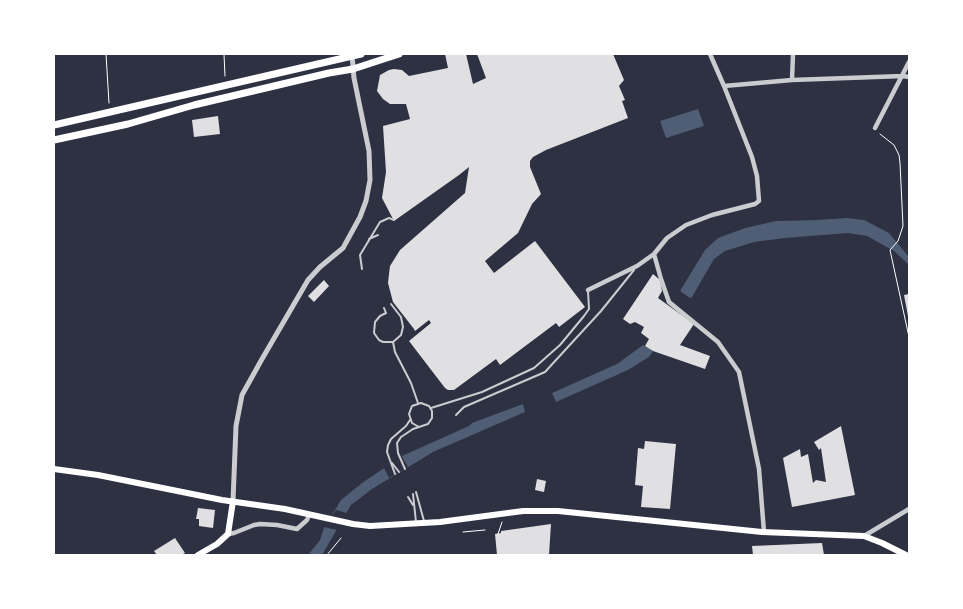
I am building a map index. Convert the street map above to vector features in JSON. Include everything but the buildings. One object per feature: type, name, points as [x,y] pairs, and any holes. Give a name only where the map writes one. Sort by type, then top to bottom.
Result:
[{"type":"main road","points":[[54,125],[361,54]]},
{"type":"main road","points":[[54,140],[128,124],[194,105],[353,69],[399,54]]},
{"type":"main road","points":[[54,469],[285,509],[370,526],[416,524],[531,511],[558,511],[764,532],[864,536],[906,555]]},
{"type":"main road","points":[[198,555],[217,544],[228,534],[234,501]]},
{"type":"street","points":[[588,290],[636,266],[654,254],[667,238],[686,225],[712,215],[755,204],[759,201],[757,176],[752,157],[710,54]]},
{"type":"street","points":[[792,80],[793,54]]},
{"type":"street","points":[[234,501],[236,426],[242,395],[308,280],[343,248],[360,217],[366,201],[370,180],[369,152],[352,55]]},
{"type":"street","points":[[875,128],[909,62]]},
{"type":"street","points":[[724,86],[792,80],[909,77]]},
{"type":"street","points":[[654,254],[669,302],[718,342],[739,372],[759,469],[764,532]]},
{"type":"street","points":[[864,536],[909,508]]},
{"type":"street","points":[[228,534],[254,524],[277,525],[297,529],[307,520],[309,515]]},
{"type":"lane","points":[[362,269],[360,255],[380,222],[389,218],[394,220]]},
{"type":"lane","points":[[369,239],[378,235]]},
{"type":"lane","points":[[456,415],[464,407],[545,372],[600,311],[636,266]]},
{"type":"lane","points":[[431,408],[482,392],[534,368],[560,345],[589,309],[588,290]]},
{"type":"lane","points":[[384,308],[386,313],[375,322],[374,333],[383,342],[393,342],[401,335],[402,323],[401,317],[391,304]]},
{"type":"lane","points":[[393,342],[395,352],[412,383],[418,403]]},
{"type":"lane","points":[[405,469],[399,456],[397,442],[401,437],[430,422],[432,416],[431,408],[426,404],[418,403],[412,406],[408,414],[410,420],[419,427]]},
{"type":"lane","points":[[395,474],[387,452],[388,445],[391,439],[410,420]]},
{"type":"lane","points":[[390,461],[399,472]]},
{"type":"lane","points":[[416,492],[424,523]]},
{"type":"lane","points":[[413,494],[416,524]]},
{"type":"lane","points":[[408,497],[413,505]]},
{"type":"path","points":[[106,54],[109,104]]},
{"type":"path","points":[[224,54],[225,76]]},
{"type":"path","points":[[883,137],[894,146],[899,155],[903,226],[898,241],[890,250],[909,336]]},
{"type":"path","points":[[498,534],[502,526],[502,514]]},
{"type":"path","points":[[463,532],[485,530]]},
{"type":"path","points":[[327,555],[341,538]]},
{"type":"water","points":[[698,109],[704,126],[666,138],[660,121]]},
{"type":"water","points":[[847,218],[864,220],[889,233],[909,257],[909,265],[894,251],[867,236],[848,233],[785,238],[754,242],[725,251],[714,259],[692,297],[690,298],[680,291],[705,250],[718,238],[745,228],[776,221]]},
{"type":"water","points":[[643,345],[653,351],[649,357],[628,370],[556,402],[552,393],[617,364]]},
{"type":"water","points":[[523,404],[525,412],[433,452],[372,489],[351,505],[322,555],[308,555],[320,540],[324,528],[341,500],[362,483],[402,456],[472,423]]},
{"type":"pier","points":[[401,455],[408,467],[389,478],[383,466]]},
{"type":"pier","points":[[336,510],[347,513],[344,522],[337,530],[324,527]]}]
